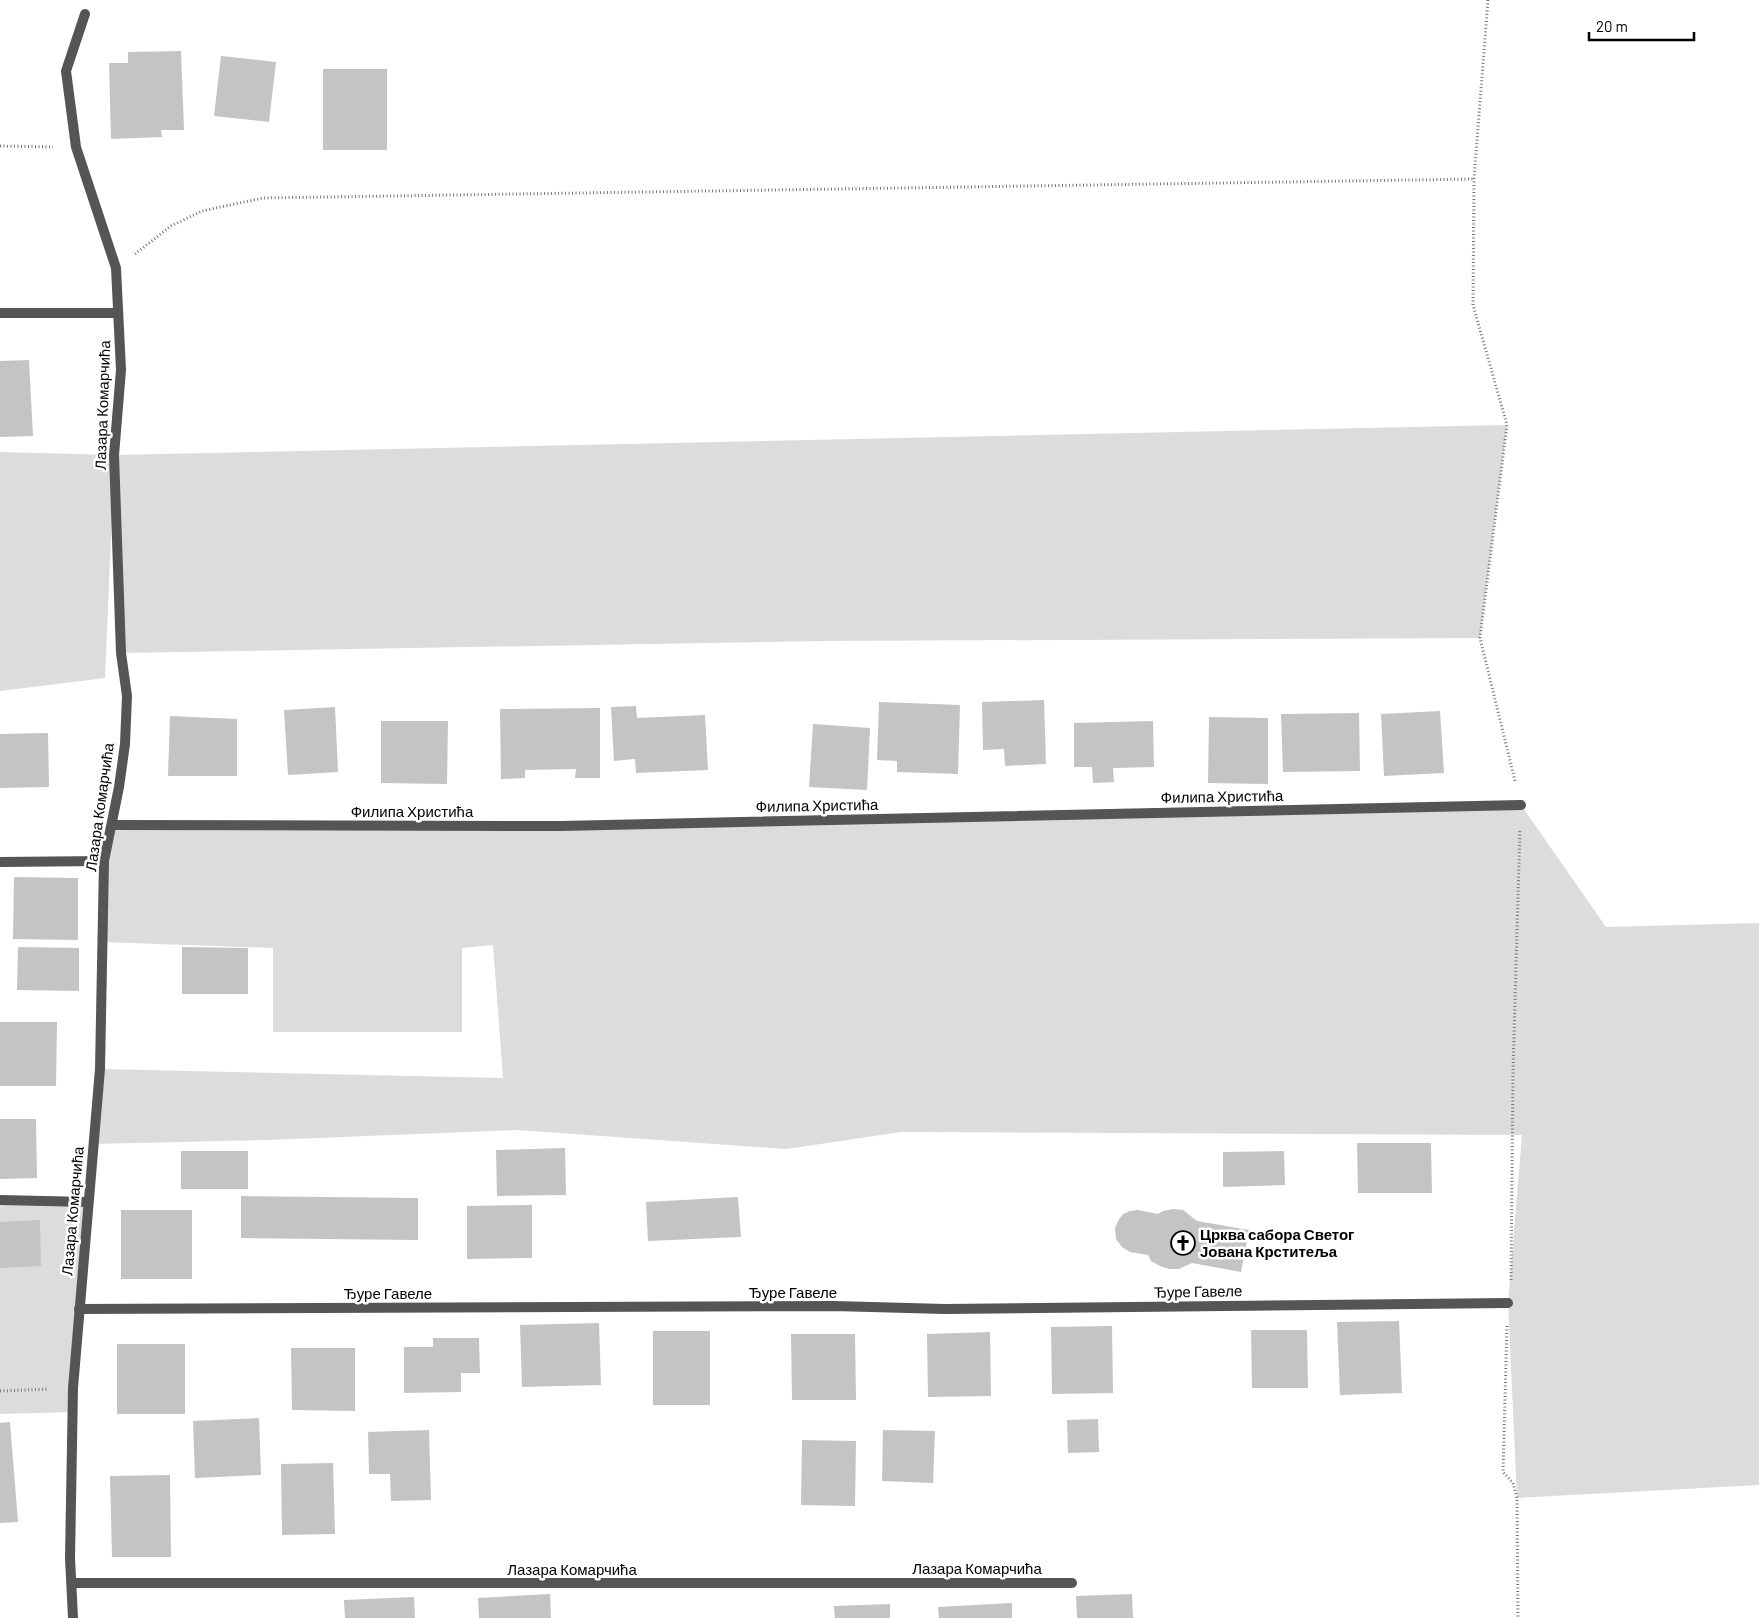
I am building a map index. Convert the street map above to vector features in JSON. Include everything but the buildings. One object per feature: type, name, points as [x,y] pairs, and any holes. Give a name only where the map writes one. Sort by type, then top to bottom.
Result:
[{"type":"street","name":"Лазара Комарчића","points":[[74,1618],[70,1558],[73,1388],[100,1069],[104,861],[113,825],[124,744],[127,696],[121,653],[114,455],[121,370],[116,268],[76,147],[66,70],[85,14]]},
{"type":"street","points":[[0,313],[118,313]]},
{"type":"street","name":"Филипа Христића","points":[[113,825],[571,826],[1521,805]]},
{"type":"street","points":[[0,862],[104,861]]},
{"type":"street","points":[[0,1200],[88,1202]]},
{"type":"street","name":"Ђуре Гавеле","points":[[79,1310],[824,1306],[945,1309],[1508,1303]]},
{"type":"street","name":"Лазара Комарчића","points":[[72,1583],[1072,1583]]},
{"type":"path","points":[[1488,0],[1474,179],[1473,305],[1507,425],[1480,638],[1521,805],[1511,1278],[1508,1303],[1503,1472],[1513,1484],[1517,1498],[1518,1618]]},
{"type":"path","points":[[0,146],[76,147]]},
{"type":"path","points":[[116,268],[172,226],[202,211],[263,198],[1474,179]]},
{"type":"path","points":[[0,1392],[73,1388]]},
{"type":"shaded area","points":[[1507,425],[1480,638],[825,641],[121,653],[114,465],[105,678],[0,691],[0,452],[114,455]]},
{"type":"shaded area","points":[[1521,805],[1606,927],[1759,923],[1759,1485],[1517,1498],[1508,1303],[1522,1135],[901,1132],[787,1149],[517,1130],[268,1140],[92,1144],[100,1069],[503,1078],[493,945],[462,948],[462,1032],[273,1032],[273,948],[102,942],[104,861],[113,825],[561,826]]},
{"type":"shaded area","points":[[0,1200],[88,1202],[73,1412],[0,1414]]},
{"type":"place","name":"Црква сабора Светог Јована Крститеља","points":[[1183,1243]]}]
